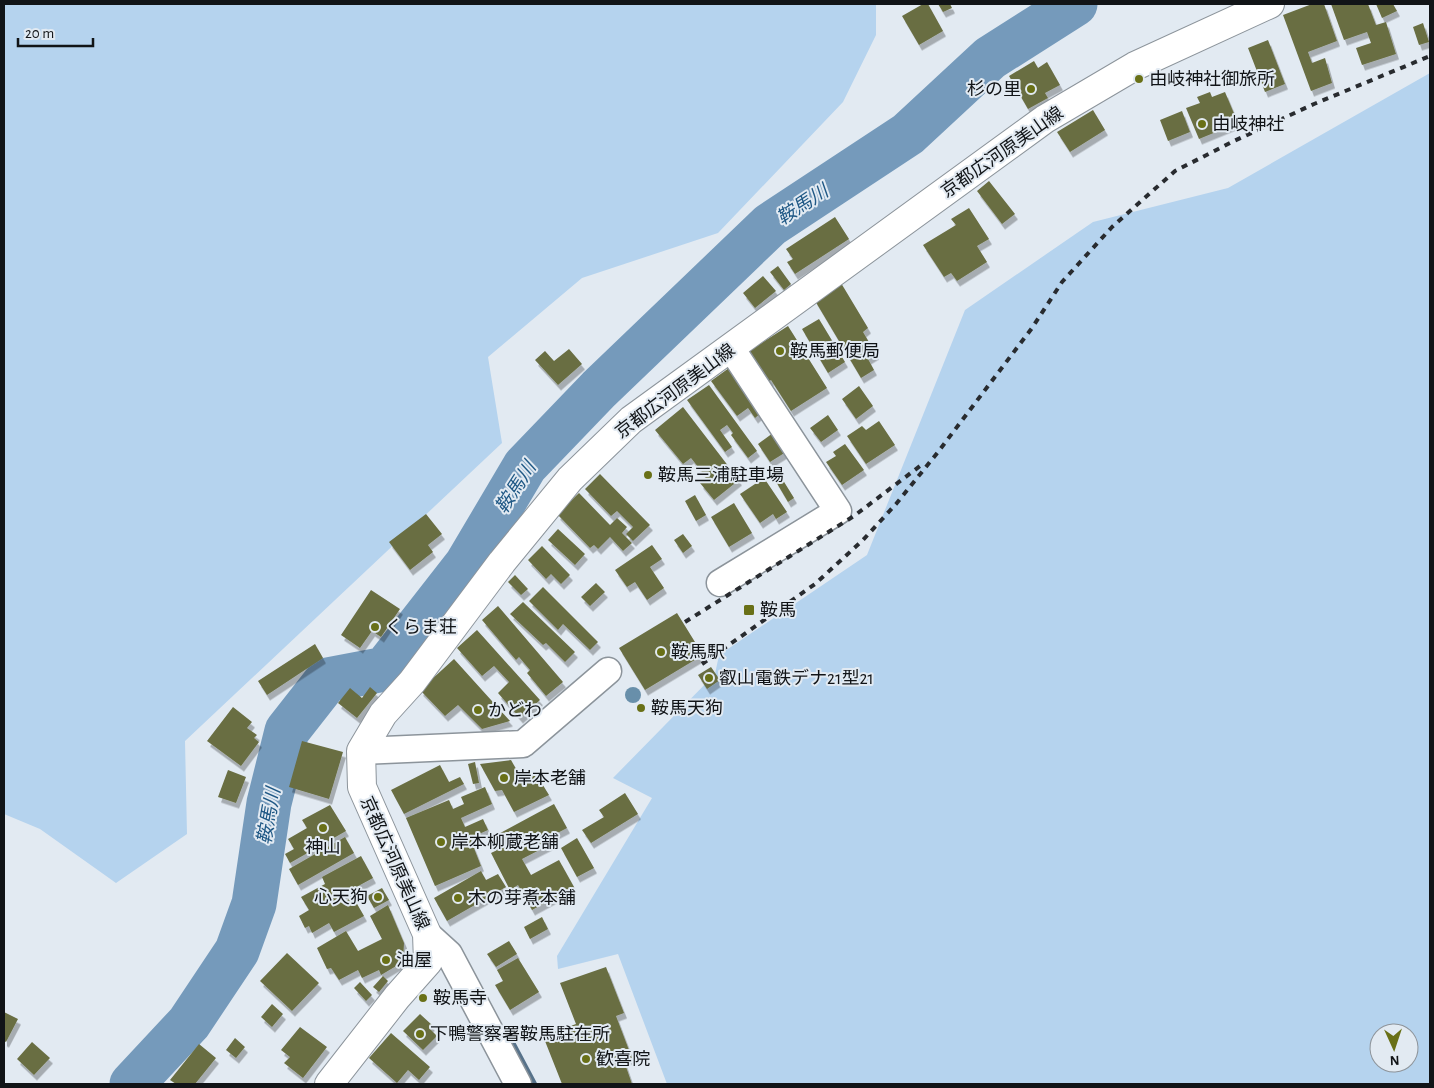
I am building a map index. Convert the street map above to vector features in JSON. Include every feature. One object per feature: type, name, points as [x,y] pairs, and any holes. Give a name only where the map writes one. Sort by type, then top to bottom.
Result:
[{"type":"main road","name":"京都広河原美山線","points":[[343,1074],[397,997],[428,962],[428,934],[362,788],[361,751],[383,714],[412,682],[502,562],[570,479],[619,443],[631,420],[1045,118],[1135,66],[1270,4]]},
{"type":"street","points":[[720,583],[838,511],[731,348]]},
{"type":"street","points":[[361,751],[524,744],[608,671]]},
{"type":"street","points":[[428,934],[449,954],[518,1084]]},
{"type":"shaded area","points":[[4,4],[876,4],[876,35],[843,102],[718,233],[582,278],[488,357],[502,443],[185,741],[187,834],[116,883],[40,829],[4,814]]},
{"type":"shaded area","points":[[1430,73],[1430,1084],[667,1084],[618,954],[558,969],[557,956],[652,798],[613,778],[715,674],[719,655],[867,555],[965,310],[1093,222],[1228,188]]},
{"type":"building","points":[[923,4],[928,4],[943,31],[919,45],[902,16]]},
{"type":"building","points":[[938,4],[950,4],[952,8],[943,12]]},
{"type":"building","points":[[1312,4],[1324,4],[1337,41],[1308,52],[1312,63],[1325,58],[1332,83],[1311,91],[1283,15]]},
{"type":"building","points":[[1331,4],[1368,4],[1376,25],[1386,22],[1396,54],[1362,65],[1356,48],[1371,43],[1367,32],[1344,40]]},
{"type":"building","points":[[1376,4],[1393,4],[1397,11],[1382,18]]},
{"type":"building","points":[[1423,23],[1429,42],[1419,45],[1413,27]]},
{"type":"building","points":[[1268,40],[1285,84],[1265,92],[1248,48]]},
{"type":"building","points":[[1034,61],[1038,68],[1047,62],[1060,85],[1045,93],[1048,98],[1028,109],[1009,76]]},
{"type":"building","points":[[1210,92],[1212,97],[1225,92],[1238,123],[1199,139],[1186,108],[1200,103],[1197,97]]},
{"type":"building","points":[[1093,110],[1105,130],[1070,152],[1057,132]]},
{"type":"building","points":[[1182,111],[1190,132],[1168,141],[1160,120]]},
{"type":"building","points":[[989,181],[1015,214],[1002,224],[977,191]]},
{"type":"building","points":[[969,208],[989,239],[977,246],[987,262],[957,281],[951,273],[944,277],[923,245],[956,225],[951,219]]},
{"type":"building","points":[[835,217],[849,239],[795,274],[787,262],[793,259],[786,249]]},
{"type":"building","points":[[778,266],[791,284],[784,290],[770,272]]},
{"type":"building","points":[[763,276],[776,291],[755,308],[743,293]]},
{"type":"building","points":[[841,283],[868,328],[863,332],[876,354],[868,359],[874,370],[861,378],[814,299]]},
{"type":"building","points":[[819,319],[845,362],[828,373],[802,329]]},
{"type":"building","points":[[788,326],[827,388],[791,411],[771,380],[765,384],[746,353]]},
{"type":"building","points":[[569,349],[582,364],[558,385],[535,360],[545,351],[554,361]]},
{"type":"building","points":[[729,368],[762,412],[755,418],[748,408],[737,416],[711,381]]},
{"type":"building","points":[[709,385],[757,451],[748,458],[731,435],[733,433],[727,425],[720,430],[732,447],[725,452],[687,400]]},
{"type":"building","points":[[859,386],[873,406],[856,419],[842,399]]},
{"type":"building","points":[[683,407],[739,480],[714,500],[700,483],[706,477],[691,458],[683,464],[655,430]]},
{"type":"building","points":[[828,415],[838,430],[821,442],[810,428]]},
{"type":"building","points":[[879,421],[895,445],[866,464],[847,436],[862,426],[866,430]]},
{"type":"building","points":[[773,433],[786,452],[770,462],[758,444]]},
{"type":"building","points":[[845,444],[864,470],[842,485],[826,462],[836,456],[833,452]]},
{"type":"building","points":[[600,474],[650,525],[633,541],[626,534],[633,527],[617,511],[611,516],[585,489]]},
{"type":"building","points":[[781,477],[794,498],[788,502],[775,480]]},
{"type":"building","points":[[764,478],[787,512],[776,519],[773,514],[760,523],[740,494]]},
{"type":"building","points":[[579,493],[610,525],[617,518],[627,527],[622,533],[632,543],[623,551],[610,537],[598,549],[594,545],[590,548],[557,514]]},
{"type":"building","points":[[695,495],[706,515],[696,521],[685,501]]},
{"type":"building","points":[[734,503],[752,533],[729,547],[711,517]]},
{"type":"building","points":[[426,514],[442,534],[428,545],[433,552],[410,570],[389,542]]},
{"type":"building","points":[[558,529],[585,554],[575,565],[548,540]]},
{"type":"building","points":[[683,534],[692,546],[683,553],[674,540]]},
{"type":"building","points":[[652,545],[662,559],[650,567],[664,588],[647,600],[635,582],[627,587],[615,570]]},
{"type":"building","points":[[542,546],[570,575],[561,584],[551,574],[546,579],[528,560]]},
{"type":"building","points":[[515,575],[528,589],[521,595],[508,582]]},
{"type":"building","points":[[596,583],[605,592],[590,606],[581,597]]},
{"type":"building","points":[[543,587],[598,642],[590,650],[563,624],[558,630],[529,601]]},
{"type":"building","points":[[371,590],[400,609],[381,637],[372,631],[360,648],[341,635]]},
{"type":"building","points":[[523,602],[575,652],[565,662],[546,643],[543,645],[510,614]]},
{"type":"building","points":[[498,606],[563,682],[546,696],[527,673],[530,670],[519,657],[516,660],[482,620]]},
{"type":"building","name":"鞍馬駅","points":[[677,613],[703,655],[645,690],[619,648]]},
{"type":"building","points":[[477,630],[540,700],[520,718],[498,693],[509,682],[494,666],[482,676],[457,648]]},
{"type":"building","points":[[315,644],[323,658],[267,695],[258,681]]},
{"type":"building","points":[[454,659],[510,721],[482,729],[458,705],[445,716],[420,690]]},
{"type":"building","name":"叡山電鉄デナ21型21","points":[[711,667],[720,680],[707,689],[698,675]]},
{"type":"building","points":[[370,687],[377,693],[357,718],[338,703],[350,688],[362,698]]},
{"type":"building","points":[[233,707],[252,722],[247,728],[257,735],[254,738],[259,742],[241,766],[207,741]]},
{"type":"building","points":[[302,741],[343,752],[329,799],[289,787]]},
{"type":"building","points":[[511,760],[523,781],[536,774],[549,795],[514,812],[502,790],[495,791],[480,764]]},
{"type":"building","points":[[475,762],[479,783],[473,784],[468,764]]},
{"type":"building","points":[[440,765],[449,782],[460,777],[464,784],[404,814],[391,790]]},
{"type":"building","points":[[228,770],[246,777],[236,803],[218,797]]},
{"type":"building","points":[[485,787],[492,804],[461,818],[465,827],[483,819],[488,830],[470,838],[481,866],[435,886],[406,818],[449,800],[453,809],[464,804],[461,797]]},
{"type":"building","points":[[625,793],[638,814],[591,843],[582,830],[604,817],[599,810]]},
{"type":"building","points":[[554,804],[567,828],[548,838],[551,844],[522,859],[531,875],[559,860],[574,887],[532,910],[518,885],[510,890],[491,853],[497,850],[491,838]]},
{"type":"building","points":[[330,805],[346,831],[290,863],[285,854],[294,849],[288,839],[307,828],[302,820]]},
{"type":"building","points":[[345,837],[354,853],[298,885],[289,869]]},
{"type":"building","points":[[577,838],[594,868],[577,877],[561,848]]},
{"type":"building","points":[[361,856],[373,878],[338,897],[341,903],[353,897],[364,916],[334,932],[329,923],[312,933],[309,926],[305,928],[299,916],[309,910],[301,897],[325,884],[322,877]]},
{"type":"building","points":[[481,871],[486,880],[498,874],[506,887],[447,921],[434,898]]},
{"type":"building","points":[[382,888],[389,900],[374,908],[367,896]]},
{"type":"building","points":[[388,905],[404,943],[403,962],[381,975],[379,970],[362,978],[358,970],[339,980],[331,968],[327,969],[317,948],[346,931],[358,951],[382,939],[370,916]]},
{"type":"building","points":[[542,917],[548,929],[530,939],[524,927]]},
{"type":"building","points":[[509,941],[517,954],[496,967],[487,954]]},
{"type":"building","points":[[287,953],[319,983],[292,1011],[260,981]]},
{"type":"building","points":[[518,958],[539,992],[510,1010],[495,985],[503,981],[497,970]]},
{"type":"building","points":[[606,967],[624,1013],[616,1016],[632,1058],[624,1061],[632,1084],[562,1084],[543,1036],[576,1024],[560,983]]},
{"type":"building","points":[[383,976],[388,981],[379,992],[373,987]]},
{"type":"building","points":[[360,982],[372,995],[366,1001],[354,988]]},
{"type":"building","points":[[272,1004],[283,1014],[272,1027],[261,1017]]},
{"type":"building","points":[[4,1012],[18,1019],[6,1042],[4,1041]]},
{"type":"building","name":"下鴨警察署鞍馬駐在所","points":[[420,1014],[432,1025],[429,1028],[437,1036],[423,1050],[403,1031]]},
{"type":"building","points":[[300,1027],[327,1047],[303,1078],[284,1063],[290,1057],[281,1050]]},
{"type":"building","points":[[391,1033],[430,1067],[419,1080],[408,1070],[397,1083],[369,1058]]},
{"type":"building","points":[[235,1038],[245,1047],[236,1058],[226,1050]]},
{"type":"building","points":[[32,1042],[50,1058],[34,1075],[17,1059]]},
{"type":"building","points":[[199,1044],[216,1058],[195,1084],[176,1084],[170,1080]]},
{"type":"waterway","name":"鞍馬川","points":[[132,1084],[189,1023],[237,951],[254,904],[269,803],[287,731],[327,680],[385,669],[467,564],[525,466],[599,389],[770,225],[908,134],[990,58],[1075,4]]},
{"type":"waterway","points":[[507,1035],[533,1084]]},
{"type":"railway","points":[[702,664],[815,584],[863,540],[896,504],[938,452],[1032,328],[1062,282],[1112,227],[1175,171],[1314,104],[1430,56]]},
{"type":"railway","points":[[685,622],[854,516],[924,463]]},
{"type":"place","name":"由岐神社御旅所","points":[[1139,79]]},
{"type":"place","name":"杉の里","points":[[1031,89]]},
{"type":"place","name":"由岐神社","points":[[1202,124]]},
{"type":"place","name":"鞍馬郵便局","points":[[780,351]]},
{"type":"place","name":"鞍馬三浦駐車場","points":[[648,475]]},
{"type":"place","name":"鞍馬","points":[[749,610]]},
{"type":"place","name":"くらま荘","points":[[375,627]]},
{"type":"place","name":"鞍馬駅","points":[[661,652]]},
{"type":"place","name":"叡山電鉄デナ21型21","points":[[709,678]]},
{"type":"place","name":"鞍馬天狗","points":[[641,708]]},
{"type":"place","name":"かどわ","points":[[478,710]]},
{"type":"place","name":"岸本老舗","points":[[504,778]]},
{"type":"place","name":"神山","points":[[323,828]]},
{"type":"place","name":"岸本柳蔵老舗","points":[[441,842]]},
{"type":"place","name":"心天狗","points":[[378,897]]},
{"type":"place","name":"木の芽煮本舗","points":[[458,898]]},
{"type":"place","name":"油屋","points":[[386,960]]},
{"type":"place","name":"鞍馬寺","points":[[423,998]]},
{"type":"place","name":"下鴨警察署鞍馬駐在所","points":[[420,1034]]},
{"type":"place","name":"歓喜院","points":[[586,1059]]}]
